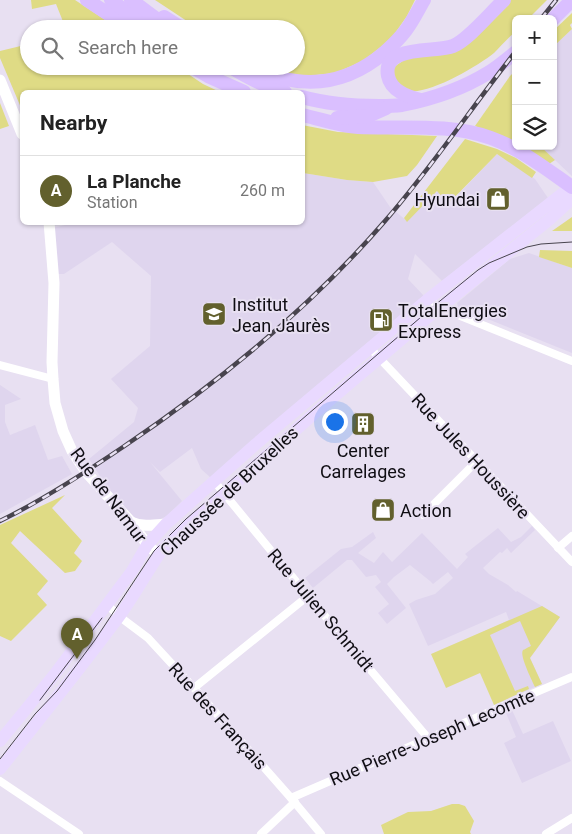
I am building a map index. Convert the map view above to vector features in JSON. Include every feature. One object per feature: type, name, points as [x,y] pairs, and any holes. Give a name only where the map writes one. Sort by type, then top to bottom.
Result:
[{"type":"highway","points":[[88,0],[118,20]]},
{"type":"highway","points":[[111,0],[120,7],[148,20]]},
{"type":"highway","points":[[131,0],[150,20]]},
{"type":"highway","points":[[270,75],[286,80],[319,82],[351,74],[373,61],[400,38],[424,0]]},
{"type":"highway","points":[[424,99],[409,97],[396,90],[391,84],[388,74],[389,66],[392,62],[399,54],[445,48],[459,43],[504,0]]},
{"type":"highway","points":[[557,15],[572,0]]},
{"type":"highway","points":[[157,20],[164,17],[169,20]]},
{"type":"highway","points":[[305,98],[320,102],[342,104],[400,105],[456,90],[488,73],[512,55]]},
{"type":"highway","points":[[206,75],[240,90]]},
{"type":"highway","points":[[217,75],[231,86]]},
{"type":"highway","points":[[245,75],[278,90]]},
{"type":"highway","points":[[323,120],[368,116],[392,106]]},
{"type":"highway","points":[[305,116],[345,126],[446,129],[489,137],[520,151],[572,186]]},
{"type":"main road","points":[[0,80],[20,129]]},
{"type":"main road","name":"Chaussée de Bruxelles","points":[[0,768],[7,740],[132,571],[147,545],[166,524],[263,438],[427,300],[572,186]]},
{"type":"main road","name":"Chaussée de Bruxelles","points":[[7,740],[60,694],[120,616],[164,547],[379,358],[572,199]]},
{"type":"main road","name":"Rue de Namur","points":[[49,225],[54,283],[53,379],[55,403],[63,431],[72,450],[94,482],[131,522],[147,545],[159,554]]},
{"type":"main road","name":"Chaussée de Bruxelles","points":[[131,522],[138,525],[166,524]]},
{"type":"street","points":[[427,300],[448,311],[572,361]]},
{"type":"street","name":"Rue Jules Houssière","points":[[371,348],[476,462],[572,562]]},
{"type":"street","points":[[0,365],[53,379]]},
{"type":"street","points":[[423,515],[476,462]]},
{"type":"street","name":"Rue Julien Schmidt","points":[[214,481],[428,738]]},
{"type":"street","points":[[558,548],[572,536]]},
{"type":"street","points":[[194,688],[308,596]]},
{"type":"street","name":"Rue des Français","points":[[107,605],[148,638],[293,800],[321,834]]},
{"type":"street","name":"Rue Pierre-Joseph Lecomte","points":[[261,834],[293,800],[428,738],[572,677]]},
{"type":"street","points":[[0,780],[79,834]]},
{"type":"street","points":[[546,834],[572,818]]},
{"type":"shaded area","points":[[31,0],[75,0],[105,20],[62,20],[56,4],[32,9]]},
{"type":"shaded area","points":[[155,0],[415,0],[407,16],[391,39],[363,61],[335,73],[297,77],[291,75],[305,75],[305,20],[185,20]]},
{"type":"shaded area","points":[[510,0],[547,0],[532,15],[512,15],[512,35],[494,53],[453,78],[419,91],[410,91],[394,81],[394,67],[407,58],[451,52]]},
{"type":"shaded area","points":[[572,13],[572,23],[570,25],[572,29],[557,43],[557,27]]},
{"type":"shaded area","points":[[572,29],[572,176],[544,150],[557,150],[557,43]]},
{"type":"shaded area","points":[[20,46],[20,75],[190,75],[216,90],[20,90],[20,105],[0,58],[0,51]]},
{"type":"shaded area","points":[[512,74],[512,142],[475,126]]},
{"type":"shaded area","points":[[0,103],[9,126],[0,129]]},
{"type":"shaded area","points":[[305,126],[338,132],[437,136],[407,176],[373,182],[305,173]]},
{"type":"shaded area","points":[[465,139],[497,149],[516,158],[536,172],[532,178],[497,154],[448,204],[437,191],[407,222],[404,218]]},
{"type":"shaded area","points":[[527,150],[544,150],[555,160],[549,164]]},
{"type":"shaded area","points":[[497,154],[535,179],[548,198],[442,281],[415,254],[408,279],[424,296],[211,478],[201,469],[192,448],[160,472],[150,462],[182,501],[167,516],[147,525],[122,510],[89,459],[134,422],[138,408],[111,379],[150,346],[151,276],[112,242],[64,274],[54,274],[52,228],[66,225],[305,225],[305,173],[373,182],[390,207],[407,221],[438,191],[449,204]]},
{"type":"shaded area","points":[[572,217],[572,231],[552,231]]},
{"type":"shaded area","points":[[540,250],[572,251],[572,268],[539,257]]},
{"type":"shaded area","points":[[529,253],[572,268],[572,353],[458,307],[457,303],[510,259]]},
{"type":"shaded area","points":[[0,385],[21,399],[5,405],[5,422],[10,435],[35,425],[48,460],[62,456],[72,474],[0,514]]},
{"type":"shaded area","points":[[65,495],[52,508],[82,541],[74,553],[82,561],[75,571],[65,573],[20,531],[11,543],[48,581],[37,594],[47,605],[11,641],[0,636],[0,525]]},
{"type":"shaded area","points":[[532,526],[535,530],[511,553],[507,548],[483,568],[516,592],[560,617],[530,658],[542,684],[504,700],[476,635],[509,620],[506,612],[428,646],[409,604],[435,594],[453,578],[448,572],[433,584],[410,565],[394,577],[387,584],[406,608],[387,624],[378,613],[389,604],[375,587],[381,582],[376,575],[366,577],[352,560],[347,560],[313,588],[305,578],[341,549],[352,547],[373,532],[376,538],[358,553],[374,563],[383,552],[392,562],[422,533],[457,569],[468,557],[465,554],[498,528],[511,542],[521,537]]},
{"type":"shaded area","points":[[542,606],[560,617],[530,658],[542,684],[535,687],[524,662],[523,650],[531,646],[520,621],[490,635],[515,691],[528,686],[529,689],[494,705],[480,673],[446,688],[431,654]]},
{"type":"shaded area","points":[[512,710],[523,734],[553,721],[571,761],[522,783],[504,743],[516,737],[506,713]]},
{"type":"shaded area","points":[[452,804],[465,806],[474,821],[471,834],[384,834],[381,825],[408,812],[431,811]]},
{"type":"tram line","points":[[0,759],[35,714],[57,691],[95,640],[154,551],[186,519],[478,270],[489,263],[527,247],[572,242]]},
{"type":"tram line","points":[[40,700],[102,618]]},
{"type":"railway","points":[[544,15],[556,0]]},
{"type":"railway","points":[[0,521],[63,486],[158,423],[228,371],[294,314],[356,253],[385,221],[436,158],[512,56]]},
{"type":"place","name":"Hyundai","points":[[498,199]]},
{"type":"place","name":"Institut Jean Jaurès","points":[[214,314]]},
{"type":"place","name":"TotalEnergies Express","points":[[381,320]]},
{"type":"place","name":"Center Carrelages","points":[[363,424]]},
{"type":"place","name":"Action","points":[[383,510]]},
{"type":"place","name":"La Planche","points":[[77,659]]}]
